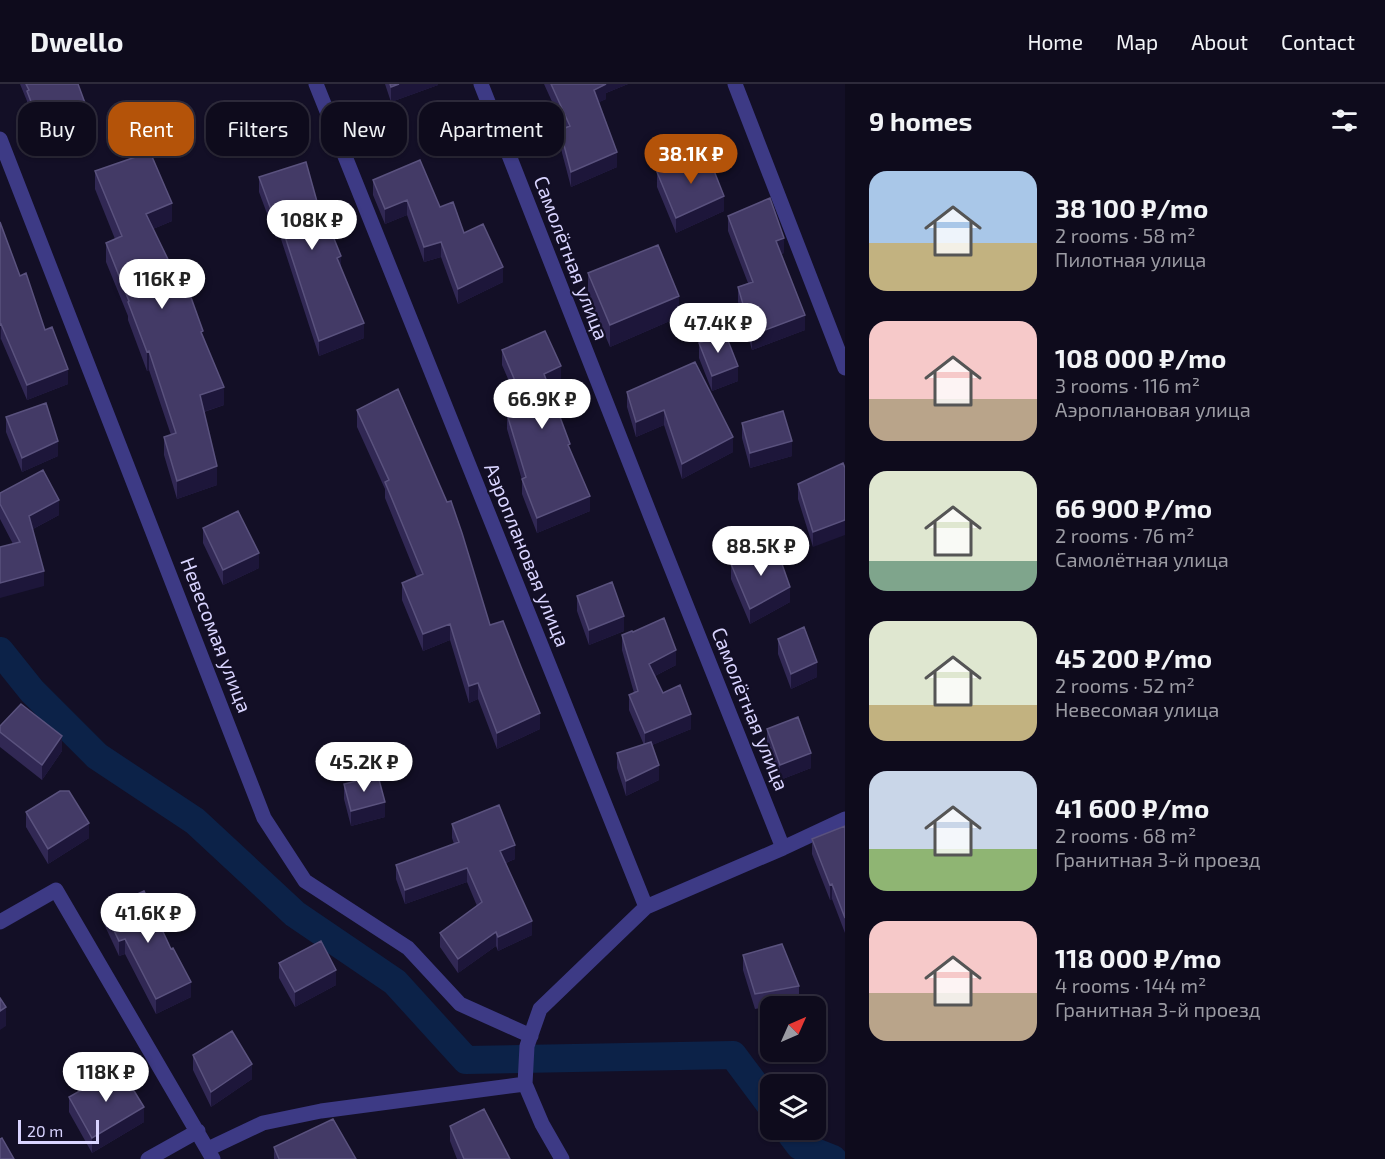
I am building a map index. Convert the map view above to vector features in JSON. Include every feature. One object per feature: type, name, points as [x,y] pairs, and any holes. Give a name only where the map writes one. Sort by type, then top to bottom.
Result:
[{"type":"street","name":"Аэроплановая улица","points":[[316,84],[646,907]]},
{"type":"street","name":"Самолётная улица","points":[[481,84],[783,848]]},
{"type":"street","points":[[735,84],[845,368]]},
{"type":"street","name":"Невесомая улица","points":[[0,139],[264,818],[305,881],[408,948],[460,1004],[529,1041]]},
{"type":"street","points":[[562,1159],[542,1124],[525,1083],[529,1041],[540,1009],[646,907],[845,819]]},
{"type":"street","points":[[0,922],[56,890],[211,1154],[263,1123],[321,1111],[525,1083]]},
{"type":"street","points":[[147,1159],[198,1131]]},
{"type":"building","points":[[26,84],[78,84],[85,102],[31,102],[27,91],[29,90]]},
{"type":"building","points":[[551,84],[606,84],[594,90],[617,152],[571,172],[564,145],[564,128],[570,126],[564,113],[564,102],[559,102]]},
{"type":"building","points":[[707,153],[724,196],[676,218],[657,172]]},
{"type":"building","points":[[138,156],[152,156],[172,203],[146,214],[178,280],[184,278],[203,331],[201,332],[224,387],[200,395],[217,466],[177,481],[164,437],[176,433],[149,351],[147,352],[106,243],[122,236],[95,171]]},
{"type":"building","points":[[420,160],[440,207],[453,202],[464,233],[483,224],[503,267],[458,289],[441,242],[424,247],[407,200],[385,209],[373,180]]},
{"type":"building","points":[[306,162],[321,216],[324,214],[341,256],[337,258],[364,323],[319,341],[280,221],[276,223],[259,177]]},
{"type":"building","points":[[770,198],[784,238],[776,241],[805,315],[752,335],[738,287],[753,282],[728,216]]},
{"type":"building","points":[[0,222],[20,276],[26,273],[45,330],[52,327],[68,369],[27,385],[0,325]]},
{"type":"building","points":[[658,245],[679,296],[610,325],[588,273]]},
{"type":"building","points":[[545,331],[561,366],[544,374],[570,444],[568,445],[590,496],[537,518],[522,479],[526,477],[507,414],[526,407],[502,350]]},
{"type":"building","points":[[725,333],[738,366],[712,376],[699,343]]},
{"type":"building","points":[[695,362],[733,437],[682,464],[664,410],[636,422],[627,392]]},
{"type":"building","points":[[398,389],[447,502],[451,501],[490,625],[503,621],[540,713],[497,733],[478,683],[469,686],[450,624],[423,634],[402,583],[423,574],[385,482],[389,480],[357,410]]},
{"type":"building","points":[[46,403],[58,441],[22,458],[6,417]]},
{"type":"building","points":[[783,411],[792,441],[750,453],[742,423]]},
{"type":"building","points":[[843,463],[845,468],[845,520],[813,532],[798,484]]},
{"type":"building","points":[[43,470],[59,500],[29,516],[44,571],[0,583],[0,547],[20,542],[0,504],[0,493]]},
{"type":"building","points":[[238,511],[259,553],[223,570],[203,528]]},
{"type":"building","points":[[776,547],[790,587],[750,609],[731,564]]},
{"type":"building","points":[[612,582],[624,616],[589,630],[577,596]]},
{"type":"building","points":[[664,618],[676,650],[649,664],[663,693],[680,685],[691,714],[645,733],[629,695],[638,691],[622,635]]},
{"type":"building","points":[[804,627],[817,662],[791,674],[778,639]]},
{"type":"building","points":[[21,704],[62,736],[42,765],[0,732],[0,726]]},
{"type":"building","points":[[798,717],[811,753],[780,765],[767,729]]},
{"type":"building","points":[[651,742],[659,765],[626,781],[617,753]]},
{"type":"building","points":[[378,776],[385,802],[351,811],[344,784]]},
{"type":"building","points":[[60,791],[69,791],[89,823],[48,849],[26,812]]},
{"type":"building","points":[[499,805],[515,845],[500,851],[532,921],[498,937],[496,932],[458,959],[440,933],[482,902],[467,868],[405,890],[396,865],[459,842],[452,824]]},
{"type":"building","points":[[845,826],[845,918],[812,839]]},
{"type":"building","points":[[144,891],[171,949],[173,948],[191,982],[156,999],[125,939],[119,941],[104,909]]},
{"type":"building","points":[[321,941],[336,970],[295,992],[279,963]]},
{"type":"building","points":[[782,944],[799,986],[755,994],[743,955]]},
{"type":"building","points":[[0,998],[6,1007],[0,1011]]},
{"type":"building","points":[[232,1031],[252,1064],[211,1092],[193,1055]]},
{"type":"building","points":[[120,1068],[144,1107],[92,1138],[69,1097]]},
{"type":"building","points":[[484,1109],[510,1159],[464,1159],[450,1126]]},
{"type":"building","points":[[333,1119],[356,1159],[279,1159],[274,1147]]},
{"type":"building","points":[[2,1138],[14,1159],[0,1159],[0,1139]]},
{"type":"waterway","points":[[0,651],[32,691],[97,756],[195,821],[295,914],[395,982],[466,1060],[733,1055],[760,1091]]},
{"type":"waterway","points":[[796,1140],[800,1146],[833,1159]]}]
